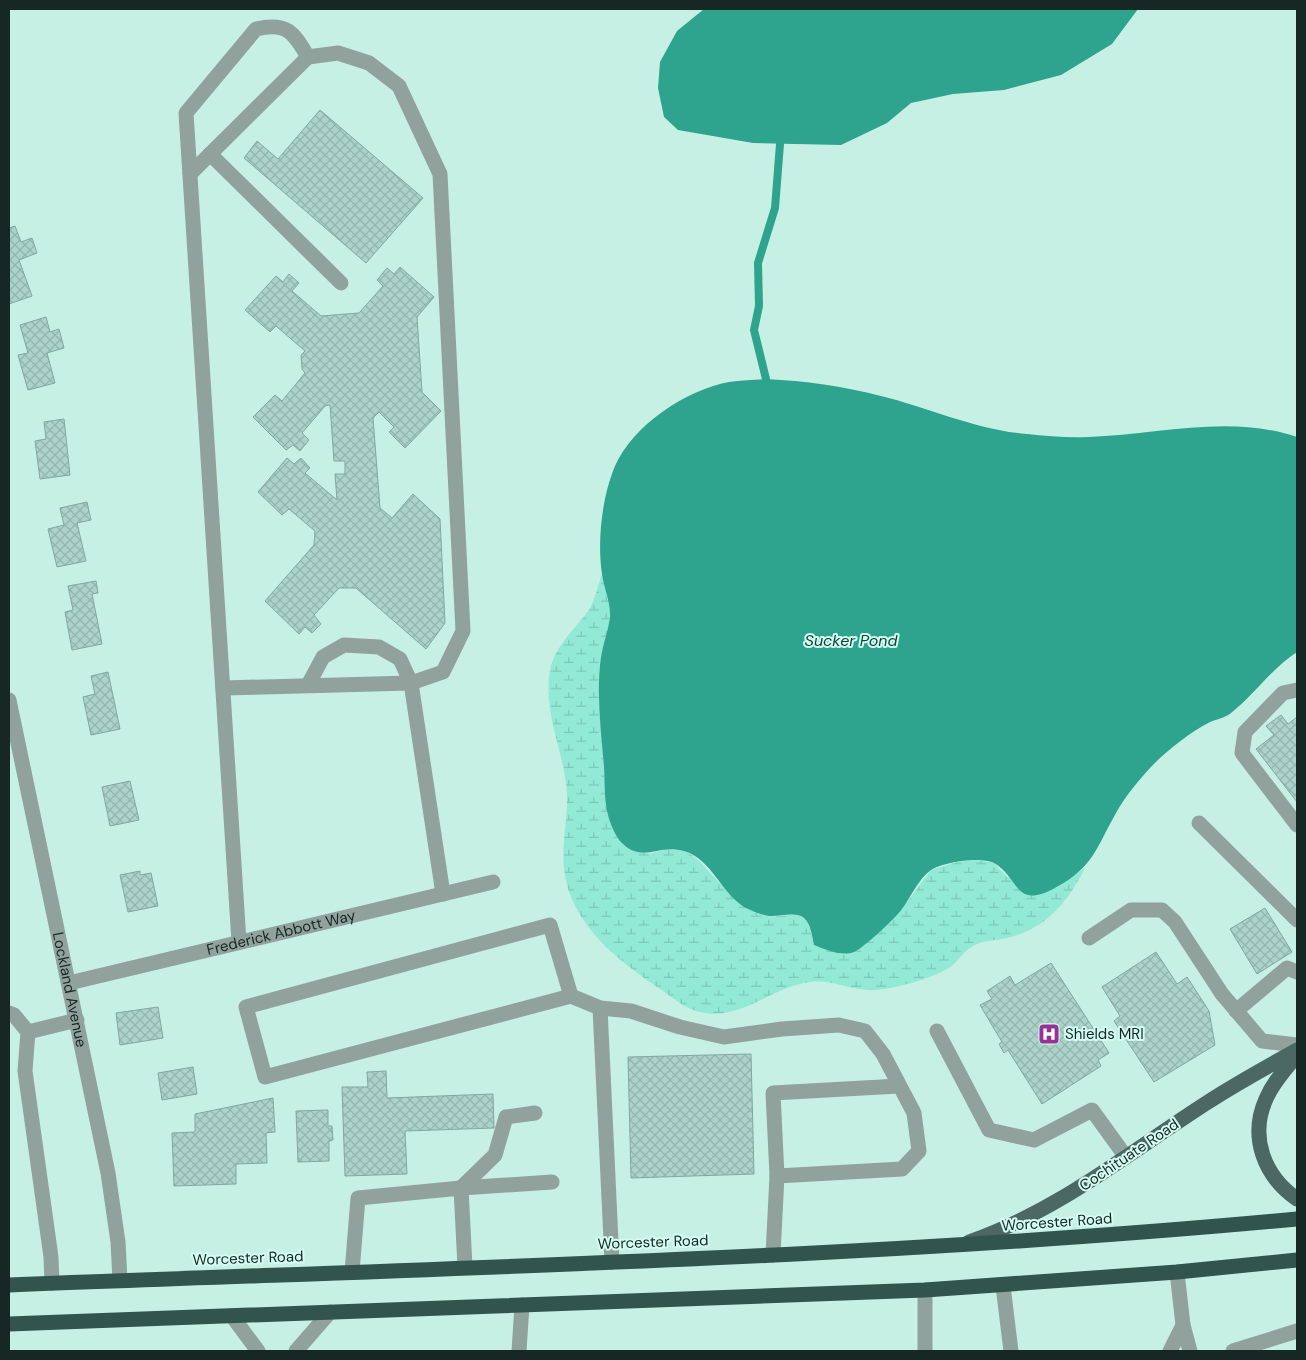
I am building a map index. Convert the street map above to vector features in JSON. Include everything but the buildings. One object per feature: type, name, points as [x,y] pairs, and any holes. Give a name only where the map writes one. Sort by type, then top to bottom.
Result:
[{"type":"highway","name":"Worcester Road","points":[[9,1285],[954,1247],[1297,1219]]},
{"type":"highway","points":[[9,1324],[925,1290],[1003,1286],[1177,1272],[1297,1260]]},
{"type":"main road","name":"Cochituate Road","points":[[954,1247],[1000,1231],[1034,1214],[1126,1157],[1209,1102],[1297,1050]]},
{"type":"main road","points":[[1297,1055],[1266,1098],[1260,1115],[1259,1135],[1263,1158],[1271,1175],[1284,1190],[1297,1199]]},
{"type":"street","points":[[239,942],[186,113],[256,29],[272,25],[287,28],[300,42],[308,57]]},
{"type":"street","points":[[190,174],[308,57],[338,53],[369,63],[399,86],[440,174],[464,630],[442,672],[411,683],[223,688]]},
{"type":"street","points":[[210,154],[341,283]]},
{"type":"street","points":[[308,685],[323,657],[344,645],[379,647],[400,659],[411,683],[443,894]]},
{"type":"street","points":[[1297,690],[1283,693],[1245,732],[1242,753],[1297,825]]},
{"type":"street","name":"Lockland Avenue","points":[[9,700],[108,1173],[118,1242],[120,1280]]},
{"type":"street","points":[[1199,822],[1297,920]]},
{"type":"street","name":"Frederick Abbott Way","points":[[69,983],[493,882]]},
{"type":"street","points":[[1089,938],[1131,910],[1162,910],[1176,922],[1236,1011],[1262,1041],[1297,1045]]},
{"type":"street","points":[[571,996],[550,925],[246,1007],[265,1077],[571,996],[600,1008],[632,1011],[680,1027],[724,1037],[782,1029],[839,1025],[865,1031],[883,1054],[914,1113],[919,1151],[902,1169],[777,1176]]},
{"type":"street","points":[[1236,1011],[1287,968],[1297,972]]},
{"type":"street","points":[[600,1008],[612,1262]]},
{"type":"street","points":[[9,1013],[14,1015],[28,1032],[25,1070],[51,1257],[52,1283]]},
{"type":"street","points":[[28,1032],[77,1020]]},
{"type":"street","points":[[938,1031],[989,1130],[1034,1140],[1092,1110],[1126,1157]]},
{"type":"street","points":[[773,1255],[777,1176],[773,1093],[899,1086]]},
{"type":"street","points":[[465,1267],[461,1188],[495,1155],[506,1117],[535,1113]]},
{"type":"street","points":[[352,1272],[358,1198],[461,1188],[552,1182]]},
{"type":"street","points":[[1177,1272],[1182,1326],[1190,1351]]},
{"type":"street","points":[[1003,1286],[1010,1351]]},
{"type":"street","points":[[925,1290],[925,1351]]},
{"type":"street","points":[[519,1351],[522,1305]]},
{"type":"street","points":[[296,1351],[330,1312]]},
{"type":"street","points":[[232,1316],[258,1351]]},
{"type":"street","points":[[1170,1351],[1182,1326]]},
{"type":"street","points":[[1233,1351],[1297,1331]]},
{"type":"green space","points":[[602,574],[610,604],[610,619],[601,657],[599,706],[608,815],[618,839],[649,854],[676,849],[686,852],[694,856],[730,892],[764,914],[769,916],[801,916],[810,928],[814,945],[854,952],[902,909],[931,870],[957,862],[977,860],[994,863],[1007,877],[1056,888],[1085,868],[1072,891],[1056,911],[1036,926],[1011,937],[986,941],[975,945],[967,950],[949,968],[933,976],[904,985],[867,990],[827,982],[810,982],[782,990],[741,1009],[726,1013],[711,1014],[696,1011],[679,1002],[630,968],[587,925],[576,908],[568,889],[564,869],[567,794],[564,769],[551,713],[548,684],[550,670],[556,653],[589,610]]},
{"type":"water","points":[[704,9],[1138,9],[1112,44],[1061,75],[1004,90],[953,94],[911,103],[887,123],[841,145],[753,143],[678,130],[664,117],[658,88],[660,62],[677,31]]},
{"type":"water","name":"Sucker Pond","points":[[766,379],[810,383],[867,392],[953,418],[1008,432],[1088,437],[1219,426],[1271,430],[1297,437],[1297,652],[1279,666],[1231,713],[1194,731],[1156,762],[1123,801],[1093,856],[1078,872],[1055,888],[1042,894],[1025,894],[1002,869],[988,861],[972,860],[944,865],[926,874],[899,913],[858,950],[844,954],[814,945],[810,927],[804,918],[797,915],[769,916],[746,908],[737,902],[702,861],[694,855],[675,849],[643,853],[628,848],[616,836],[608,815],[605,797],[599,684],[601,657],[610,612],[602,574],[600,534],[607,491],[615,466],[623,451],[634,437],[679,401],[712,386],[743,380]]},
{"type":"waterway","points":[[766,379],[754,330],[759,306],[758,263],[775,208],[780,144]]},
{"type":"place","name":"Shields MRI","points":[[1049,1034]]}]
